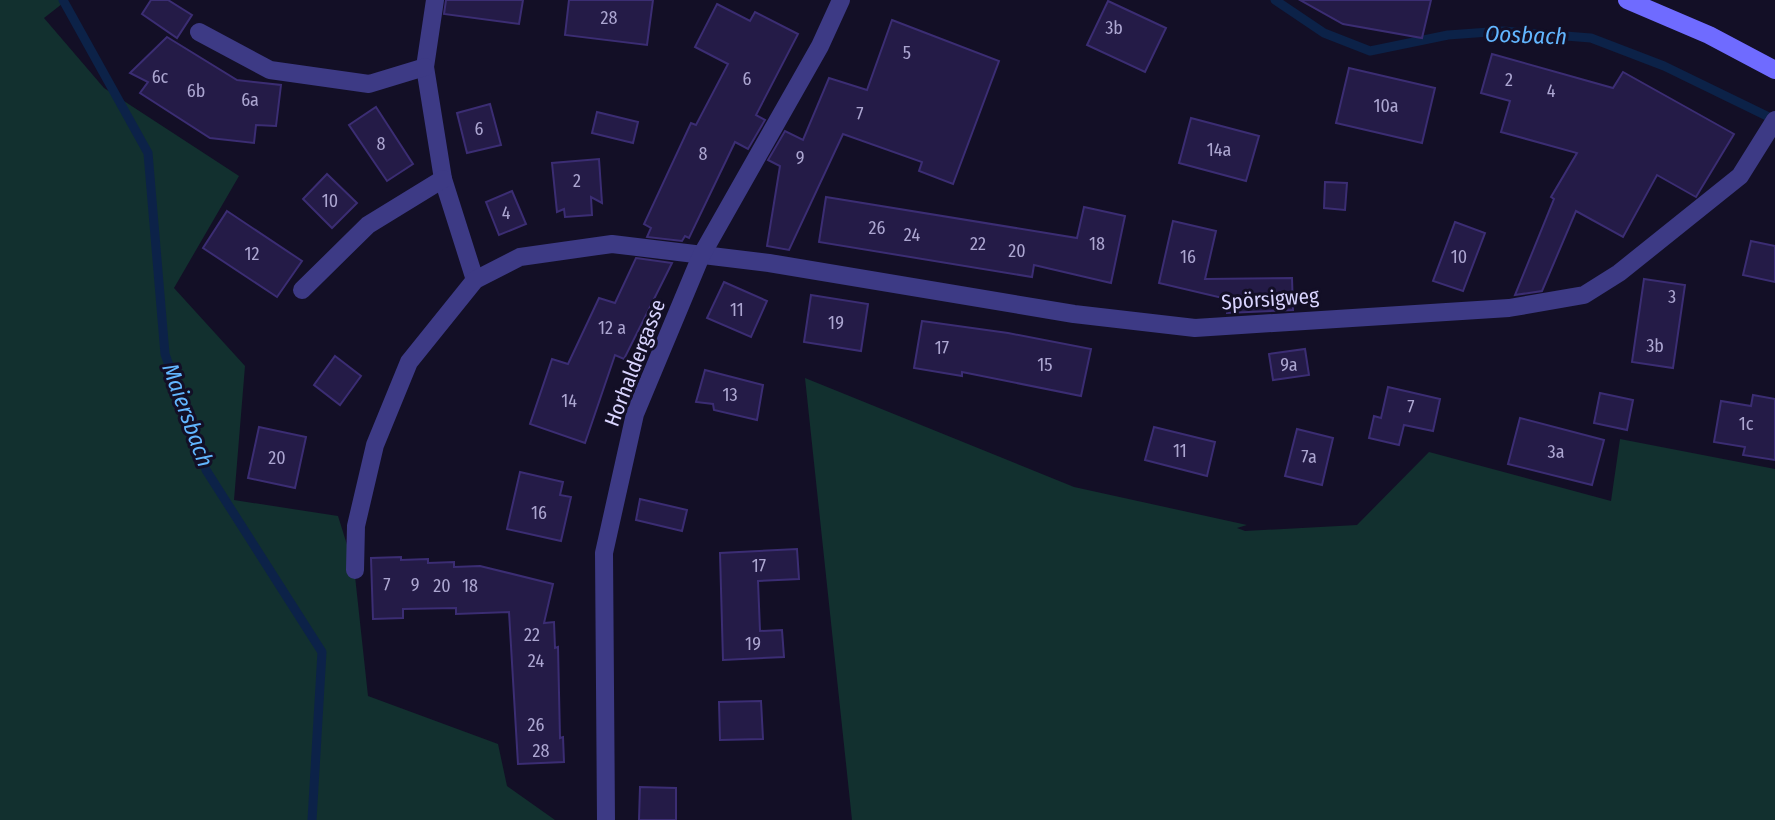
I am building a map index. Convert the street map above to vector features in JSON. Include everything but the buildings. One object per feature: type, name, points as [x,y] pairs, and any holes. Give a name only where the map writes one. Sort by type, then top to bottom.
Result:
[{"type":"main road","points":[[1637,2],[1709,35],[1775,70]]},
{"type":"street","points":[[355,570],[356,526],[375,445],[409,362],[475,281],[443,179],[425,67],[435,0]]},
{"type":"street","name":"Horhaldergasse","points":[[606,820],[604,553],[635,414],[701,256],[821,46],[841,0]]},
{"type":"street","points":[[199,32],[270,70],[369,83],[425,67]]},
{"type":"street","name":"Spörsigweg","points":[[475,281],[520,257],[612,244],[769,263],[1107,319],[1195,328],[1509,308],[1584,295],[1619,273],[1740,176],[1772,126]]},
{"type":"street","points":[[302,290],[368,225],[443,179]]},
{"type":"green space","points":[[0,0],[67,0],[44,18],[104,88],[239,176],[174,288],[245,366],[234,500],[338,516],[354,567],[368,696],[498,744],[507,786],[555,820],[0,820]]},
{"type":"green space","points":[[805,378],[1074,487],[1247,525],[1237,528],[1245,531],[1357,525],[1429,452],[1611,501],[1620,439],[1775,469],[1775,820],[852,820]]},
{"type":"waterway","name":"Maiersbach","points":[[63,0],[148,153],[165,354],[206,470],[322,652],[312,820]]},
{"type":"waterway","name":"Oosbach","points":[[1275,0],[1324,33],[1370,51],[1448,35],[1503,31],[1591,38],[1664,66],[1775,120]]}]
